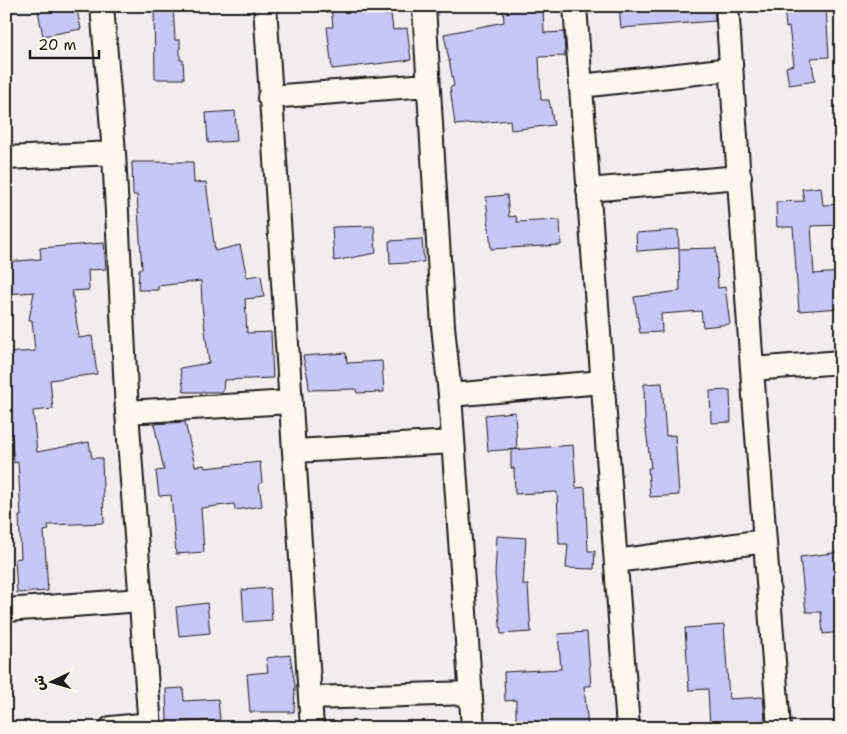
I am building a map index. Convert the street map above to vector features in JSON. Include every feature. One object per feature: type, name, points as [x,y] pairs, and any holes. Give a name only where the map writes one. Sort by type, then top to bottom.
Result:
[{"type":"street","points":[[102,6],[114,153],[127,412],[150,726],[111,728]]},
{"type":"street","points":[[265,6],[269,97],[295,451],[312,728]]},
{"type":"street","points":[[424,6],[443,326],[450,395],[473,728]]},
{"type":"street","points":[[575,6],[628,728]]},
{"type":"street","points":[[728,6],[752,369],[779,728]]},
{"type":"street","points":[[581,86],[731,69]]},
{"type":"street","points":[[269,97],[428,85]]},
{"type":"street","points":[[6,158],[114,153]]},
{"type":"street","points":[[588,190],[740,177]]},
{"type":"street","points":[[752,369],[841,362]]},
{"type":"street","points":[[450,395],[603,382]]},
{"type":"street","points":[[127,412],[290,402]]},
{"type":"street","points":[[295,451],[453,442]]},
{"type":"street","points":[[616,561],[765,541]]},
{"type":"street","points":[[6,610],[141,600]]},
{"type":"street","points":[[310,698],[470,693]]},
{"type":"building","points":[[37,6],[76,6],[81,29],[43,36]]},
{"type":"building","points":[[154,6],[173,6],[175,40],[180,40],[180,60],[183,60],[184,79],[155,79]]},
{"type":"building","points":[[331,6],[384,6],[385,15],[391,14],[393,30],[407,28],[411,60],[332,69],[327,27],[333,27]]},
{"type":"building","points":[[512,6],[543,6],[544,33],[564,32],[565,56],[539,57],[541,100],[549,100],[554,125],[511,130],[510,120],[455,125],[450,87],[454,86],[444,34],[504,22],[503,9],[512,8]]},
{"type":"building","points":[[619,6],[714,6],[715,21],[621,28]]},
{"type":"building","points":[[784,6],[803,6],[803,9],[826,7],[829,57],[811,58],[815,81],[789,85],[786,67],[794,65],[789,27],[786,28]]},
{"type":"building","points":[[235,111],[237,141],[208,143],[206,113]]},
{"type":"building","points":[[132,162],[193,162],[194,183],[206,182],[215,251],[240,245],[247,277],[261,275],[264,297],[245,299],[247,333],[271,332],[273,378],[224,380],[223,392],[184,392],[180,368],[209,363],[201,281],[158,286],[158,290],[138,290],[139,269],[142,269],[137,195],[133,195]]},
{"type":"building","points":[[821,187],[823,205],[840,204],[841,225],[811,226],[814,274],[841,272],[841,308],[799,311],[793,227],[777,227],[776,202],[804,201],[802,189]]},
{"type":"building","points":[[507,195],[509,217],[516,216],[517,222],[560,220],[561,245],[491,249],[486,197]]},
{"type":"building","points":[[374,226],[376,253],[334,261],[332,227]]},
{"type":"building","points":[[678,230],[679,248],[637,251],[636,233]]},
{"type":"building","points":[[422,239],[424,262],[390,264],[389,241]]},
{"type":"building","points":[[104,243],[106,269],[88,270],[89,290],[72,291],[79,338],[92,336],[97,374],[50,380],[53,409],[33,411],[37,452],[89,442],[92,458],[102,458],[104,523],[48,525],[49,530],[44,531],[48,591],[17,593],[15,559],[21,558],[19,516],[21,516],[18,462],[14,463],[8,406],[6,353],[35,351],[32,320],[29,320],[34,292],[6,294],[6,262],[41,259],[40,248]]},
{"type":"building","points":[[716,248],[718,288],[725,287],[730,324],[703,327],[701,311],[661,314],[662,332],[640,333],[634,297],[680,291],[679,249]]},
{"type":"building","points":[[346,353],[347,363],[382,361],[384,392],[357,393],[356,389],[309,390],[303,356]]},
{"type":"building","points":[[662,383],[666,436],[675,435],[679,495],[650,497],[648,468],[651,468],[645,423],[644,384]]},
{"type":"building","points":[[730,390],[731,422],[711,423],[710,391]]},
{"type":"building","points":[[515,412],[517,449],[488,451],[485,415]]},
{"type":"building","points":[[185,422],[195,466],[204,465],[205,468],[260,462],[262,483],[259,484],[262,506],[235,510],[234,504],[201,508],[204,552],[176,554],[171,495],[159,496],[156,471],[164,470],[154,424]]},
{"type":"building","points":[[573,445],[576,488],[585,487],[588,551],[595,551],[594,569],[566,568],[568,544],[559,544],[557,492],[515,494],[514,468],[511,468],[511,450]]},
{"type":"building","points":[[497,536],[526,538],[523,585],[528,585],[531,632],[501,634],[495,575]]},
{"type":"building","points":[[841,552],[841,632],[823,634],[821,612],[806,612],[800,557]]},
{"type":"building","points":[[270,588],[272,620],[244,622],[242,590]]},
{"type":"building","points":[[207,603],[210,633],[179,636],[176,607]]},
{"type":"building","points":[[724,625],[729,699],[763,697],[765,720],[757,721],[757,728],[710,728],[708,689],[689,690],[685,628]]},
{"type":"building","points":[[587,632],[591,686],[584,686],[588,728],[516,728],[516,700],[505,701],[504,672],[561,669],[558,634]]},
{"type":"building","points":[[290,655],[295,686],[294,712],[250,712],[247,674],[268,672],[266,658]]},
{"type":"building","points":[[183,688],[184,701],[218,699],[220,720],[167,723],[166,689]]}]
